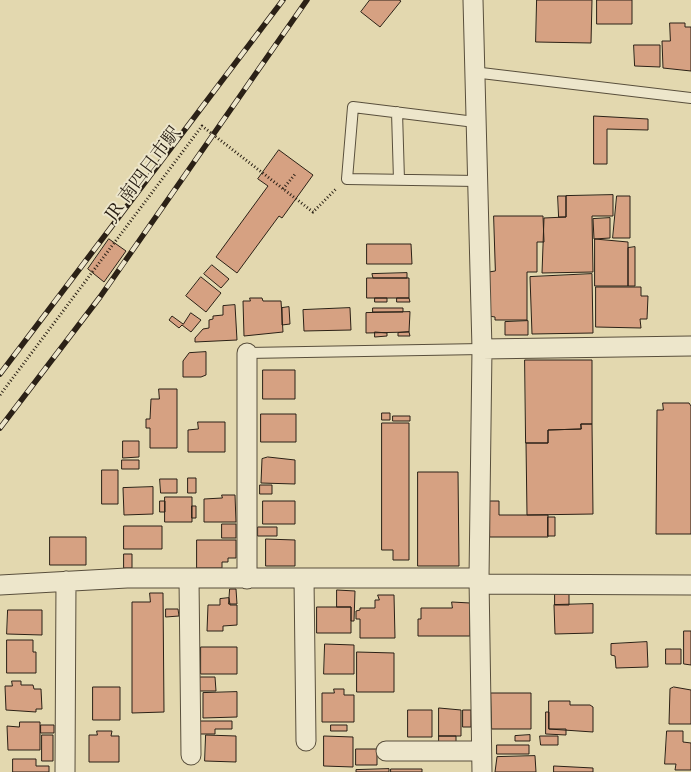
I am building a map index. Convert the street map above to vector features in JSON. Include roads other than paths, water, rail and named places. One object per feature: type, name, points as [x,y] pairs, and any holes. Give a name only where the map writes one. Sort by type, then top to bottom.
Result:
[{"type":"street","points":[[473,0],[473,72],[482,349],[479,581],[482,772]]},
{"type":"street","points":[[482,349],[691,346]]},
{"type":"street","points":[[247,353],[247,579]]},
{"type":"street","points":[[0,585],[127,578],[691,585]]},
{"type":"street","points":[[304,579],[306,741]]},
{"type":"street","points":[[189,580],[191,755]]},
{"type":"street","points":[[65,772],[66,581]]},
{"type":"street","points":[[386,751],[481,751]]},
{"type":"lane","points":[[473,72],[691,98]]},
{"type":"lane","points":[[475,122],[353,107],[347,179],[477,181]]},
{"type":"lane","points":[[397,112],[399,180]]},
{"type":"lane","points":[[247,353],[482,349]]},
{"type":"railway","points":[[0,374],[283,0]]},
{"type":"railway","points":[[0,428],[100,297],[307,0]]}]
